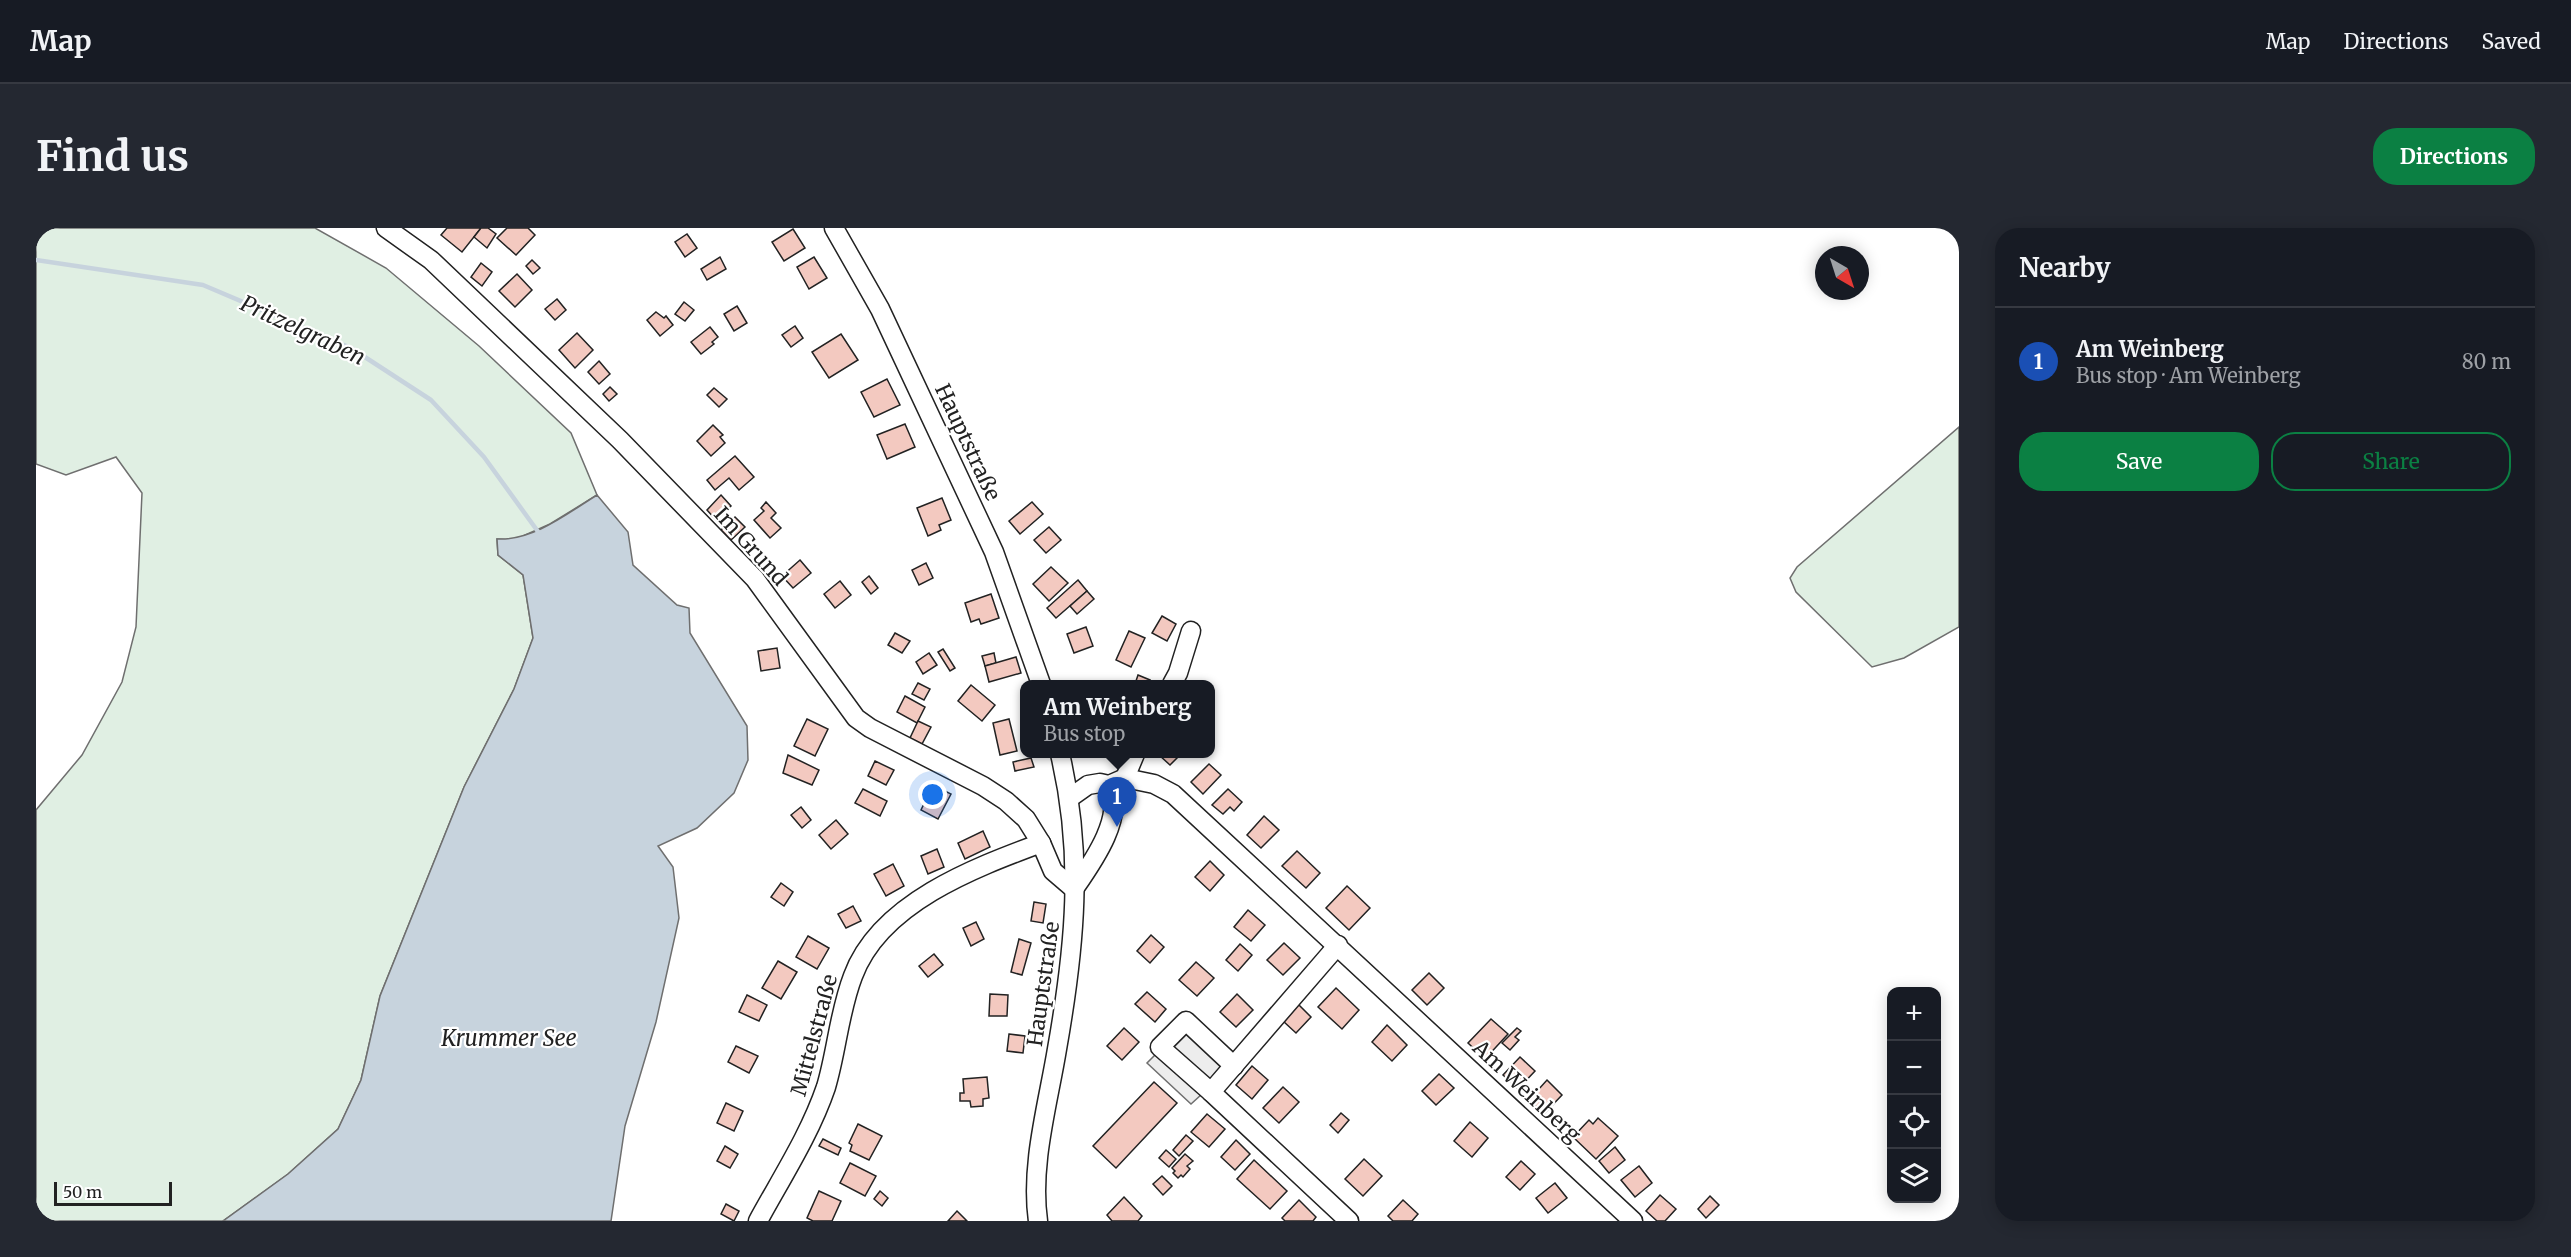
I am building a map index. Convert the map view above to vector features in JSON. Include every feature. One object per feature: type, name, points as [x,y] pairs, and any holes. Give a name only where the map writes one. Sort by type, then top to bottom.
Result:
[{"type":"street","name":"Im Grund","points":[[386,228],[431,260],[620,440],[755,579],[856,718],[870,728],[983,786],[1006,801],[1026,819],[1041,843],[1053,871],[1074,889]]},
{"type":"street","name":"Hauptstraße","points":[[834,228],[880,309],[989,542],[1040,680]]},
{"type":"street","points":[[1174,680],[1191,631]]},
{"type":"street","name":"Hauptstraße","points":[[1038,1221],[1035,1198],[1046,1115],[1070,979],[1075,921],[1075,859],[1071,797],[1061,758]]},
{"type":"street","points":[[1074,889],[1092,863],[1110,823],[1115,807],[1114,794],[1117,781],[1132,758]]},
{"type":"street","name":"Am Weinberg","points":[[1071,797],[1088,785],[1117,781],[1154,784],[1173,794],[1633,1221]]},
{"type":"street","name":"Mittelstraße","points":[[758,1221],[812,1122],[834,1056],[845,998],[866,950],[888,923],[920,898],[988,864],[1041,843]]},
{"type":"street","points":[[1211,1092],[1338,945]]},
{"type":"street","points":[[1234,1066],[1186,1022],[1160,1047],[1349,1221]]},
{"type":"green space","points":[[36,228],[315,228],[386,268],[479,346],[571,433],[597,495],[550,524],[514,540],[497,539],[498,555],[523,575],[533,638],[514,689],[464,787],[380,996],[361,1080],[338,1129],[288,1174],[223,1221],[36,1221],[36,810],[82,755],[122,682],[136,627],[142,493],[116,457],[66,475],[36,464]]},
{"type":"green space","points":[[1959,427],[1959,627],[1904,658],[1872,667],[1796,592],[1790,578],[1797,567]]},
{"type":"shaded area","points":[[1187,1025],[1227,1064],[1208,1084],[1167,1047]]},
{"type":"shaded area","points":[[1159,1051],[1202,1094],[1191,1104],[1147,1063]]},
{"type":"water","name":"Krummer See","points":[[597,495],[628,532],[633,565],[677,605],[689,608],[690,633],[747,726],[748,760],[734,793],[697,828],[658,846],[673,867],[679,918],[656,1022],[625,1126],[611,1221],[223,1221],[288,1174],[338,1129],[361,1080],[380,996],[464,787],[514,689],[533,638],[523,575],[498,555],[497,539],[524,536],[537,531]]},
{"type":"building","points":[[447,228],[481,228],[462,252],[441,235]]},
{"type":"building","points":[[481,228],[488,228],[496,234],[487,248],[474,237]]},
{"type":"building","points":[[507,228],[528,228],[535,235],[516,255],[497,238]]},
{"type":"building","points":[[793,229],[805,248],[784,261],[772,242]]},
{"type":"building","points":[[687,234],[697,248],[685,257],[675,242]]},
{"type":"building","points":[[720,257],[726,269],[707,280],[701,269]]},
{"type":"building","points":[[814,257],[827,278],[809,289],[797,267]]},
{"type":"building","points":[[532,260],[540,268],[533,274],[526,266]]},
{"type":"building","points":[[481,263],[492,272],[482,286],[471,277]]},
{"type":"building","points":[[517,274],[532,290],[515,307],[499,291]]},
{"type":"building","points":[[557,299],[566,310],[555,320],[545,309]]},
{"type":"building","points":[[684,302],[694,310],[685,321],[675,314]]},
{"type":"building","points":[[737,306],[747,323],[734,331],[724,314]]},
{"type":"building","points":[[656,312],[664,318],[666,316],[673,325],[660,336],[647,320]]},
{"type":"building","points":[[795,326],[803,338],[791,347],[782,335]]},
{"type":"building","points":[[710,327],[718,337],[712,342],[714,344],[701,354],[691,342]]},
{"type":"building","points":[[577,333],[593,350],[575,368],[559,350]]},
{"type":"building","points":[[841,334],[858,360],[829,378],[812,352]]},
{"type":"building","points":[[599,361],[610,374],[599,384],[588,372]]},
{"type":"building","points":[[887,379],[900,405],[874,417],[861,392]]},
{"type":"building","points":[[610,387],[617,394],[609,401],[603,394]]},
{"type":"building","points":[[714,388],[727,399],[719,407],[707,395]]},
{"type":"building","points":[[905,424],[915,447],[887,459],[877,435]]},
{"type":"building","points":[[713,425],[723,435],[720,437],[725,443],[711,456],[697,441]]},
{"type":"building","points":[[735,456],[754,477],[739,490],[729,478],[715,490],[707,480]]},
{"type":"building","points":[[721,495],[731,506],[716,520],[707,510]]},
{"type":"building","points":[[942,498],[951,520],[939,525],[941,530],[928,536],[917,508]]},
{"type":"building","points":[[766,502],[776,513],[771,518],[781,528],[770,538],[754,520],[764,511],[761,508]]},
{"type":"building","points":[[1032,502],[1043,514],[1020,534],[1009,521]]},
{"type":"building","points":[[735,517],[745,527],[731,540],[721,530]]},
{"type":"building","points":[[1049,527],[1061,540],[1046,553],[1034,540]]},
{"type":"building","points":[[800,560],[811,573],[793,588],[782,576]]},
{"type":"building","points":[[926,563],[933,578],[919,585],[912,570]]},
{"type":"building","points":[[1051,567],[1068,583],[1049,601],[1033,584]]},
{"type":"building","points":[[869,576],[878,588],[871,594],[862,582]]},
{"type":"building","points":[[1078,580],[1087,591],[1056,618],[1047,608]]},
{"type":"building","points":[[840,581],[851,595],[835,608],[824,594]]},
{"type":"building","points":[[1087,591],[1094,599],[1077,614],[1070,606]]},
{"type":"building","points":[[991,594],[999,618],[981,624],[979,619],[971,622],[965,603]]},
{"type":"building","points":[[1162,616],[1176,624],[1167,641],[1152,633]]},
{"type":"building","points":[[1086,627],[1093,646],[1074,653],[1067,634]]},
{"type":"building","points":[[1129,631],[1145,638],[1131,667],[1116,660]]},
{"type":"building","points":[[895,633],[910,641],[902,653],[888,645]]},
{"type":"building","points":[[777,648],[780,668],[761,671],[758,651]]},
{"type":"building","points":[[943,649],[955,668],[950,671],[938,652]]},
{"type":"building","points":[[929,653],[937,665],[923,674],[916,662]]},
{"type":"building","points":[[994,653],[996,663],[985,666],[982,656]]},
{"type":"building","points":[[1016,657],[1021,673],[989,682],[985,666]]},
{"type":"building","points":[[1138,675],[1150,680],[1136,680]]},
{"type":"building","points":[[918,683],[930,689],[924,700],[912,694]]},
{"type":"building","points":[[971,685],[995,705],[982,721],[958,701]]},
{"type":"building","points":[[905,696],[925,707],[917,723],[897,712]]},
{"type":"building","points":[[807,719],[828,729],[815,756],[794,746]]},
{"type":"building","points":[[1009,719],[1017,751],[1000,755],[993,723]]},
{"type":"building","points":[[918,721],[931,727],[922,744],[910,738]]},
{"type":"building","points":[[788,755],[819,770],[812,785],[783,773]]},
{"type":"building","points":[[1031,758],[1034,767],[1015,771],[1013,762]]},
{"type":"building","points":[[1162,758],[1177,758],[1170,765]]},
{"type":"building","points":[[875,761],[894,770],[886,785],[868,776]]},
{"type":"building","points":[[1209,764],[1221,775],[1203,794],[1191,782]]},
{"type":"building","points":[[933,785],[951,794],[938,819],[921,810]]},
{"type":"building","points":[[863,789],[887,801],[880,816],[855,803]]},
{"type":"building","points":[[1228,789],[1242,802],[1234,811],[1230,807],[1223,814],[1212,805]]},
{"type":"building","points":[[801,807],[811,820],[802,828],[791,815]]},
{"type":"building","points":[[1264,816],[1279,830],[1261,848],[1247,835]]},
{"type":"building","points":[[836,820],[848,834],[831,849],[819,835]]},
{"type":"building","points":[[983,831],[990,847],[965,859],[958,843]]},
{"type":"building","points":[[937,849],[944,867],[928,874],[921,856]]},
{"type":"building","points":[[1297,851],[1320,873],[1306,888],[1282,866]]},
{"type":"building","points":[[1210,861],[1224,875],[1210,891],[1195,877]]},
{"type":"building","points":[[893,864],[904,886],[886,896],[874,874]]},
{"type":"building","points":[[781,883],[793,892],[784,906],[771,897]]},
{"type":"building","points":[[1347,886],[1370,908],[1349,930],[1326,908]]},
{"type":"building","points":[[1034,902],[1046,904],[1043,923],[1031,921]]},
{"type":"building","points":[[853,906],[861,921],[846,928],[838,914]]},
{"type":"building","points":[[1248,910],[1265,925],[1251,941],[1234,927]]},
{"type":"building","points":[[976,922],[984,939],[971,946],[963,928]]},
{"type":"building","points":[[1151,935],[1164,947],[1150,963],[1137,951]]},
{"type":"building","points":[[808,936],[829,948],[817,969],[796,957]]},
{"type":"building","points":[[1019,939],[1031,943],[1022,975],[1011,972]]},
{"type":"building","points":[[1284,943],[1300,958],[1283,975],[1267,960]]},
{"type":"building","points":[[1240,944],[1252,955],[1238,971],[1226,960]]},
{"type":"building","points":[[934,954],[943,965],[928,977],[919,966]]},
{"type":"building","points":[[778,961],[797,972],[781,999],[762,988]]},
{"type":"building","points":[[1196,962],[1214,978],[1197,996],[1179,980]]},
{"type":"building","points":[[1429,973],[1444,988],[1427,1005],[1412,990]]},
{"type":"building","points":[[1336,988],[1359,1010],[1342,1029],[1318,1007]]},
{"type":"building","points":[[1147,992],[1166,1009],[1155,1022],[1135,1004]]},
{"type":"building","points":[[990,994],[1008,995],[1007,1016],[989,1016]]},
{"type":"building","points":[[1237,994],[1253,1010],[1236,1027],[1220,1012]]},
{"type":"building","points":[[747,995],[767,1005],[759,1021],[739,1012]]},
{"type":"building","points":[[1298,1004],[1311,1017],[1296,1033],[1283,1021]]},
{"type":"building","points":[[1491,1019],[1508,1034],[1485,1059],[1468,1043]]},
{"type":"building","points":[[1387,1025],[1407,1045],[1392,1061],[1372,1042]]},
{"type":"building","points":[[1124,1028],[1139,1042],[1122,1060],[1107,1046]]},
{"type":"building","points":[[1517,1028],[1521,1031],[1515,1037],[1519,1040],[1510,1050],[1502,1043]]},
{"type":"building","points":[[1009,1034],[1025,1036],[1023,1053],[1007,1051]]},
{"type":"building","points":[[736,1046],[758,1056],[749,1073],[728,1062]]},
{"type":"building","points":[[1520,1057],[1535,1071],[1518,1089],[1503,1075]]},
{"type":"building","points":[[1252,1066],[1268,1080],[1252,1099],[1236,1085]]},
{"type":"building","points":[[1439,1074],[1454,1088],[1436,1105],[1422,1091]]},
{"type":"building","points":[[987,1077],[989,1098],[983,1099],[983,1106],[971,1107],[970,1101],[960,1101],[960,1093],[964,1093],[963,1079]]},
{"type":"building","points":[[1547,1080],[1562,1095],[1544,1114],[1529,1100]]},
{"type":"building","points":[[1154,1082],[1177,1103],[1116,1168],[1093,1146]]},
{"type":"building","points":[[1283,1087],[1299,1102],[1279,1123],[1263,1108]]},
{"type":"building","points":[[726,1103],[743,1111],[734,1131],[717,1123]]},
{"type":"building","points":[[1341,1113],[1349,1120],[1338,1133],[1330,1125]]},
{"type":"building","points":[[1207,1114],[1225,1129],[1209,1147],[1191,1132]]},
{"type":"building","points":[[1598,1118],[1618,1136],[1596,1159],[1573,1137],[1589,1120],[1593,1124]]},
{"type":"building","points":[[1470,1122],[1488,1138],[1472,1157],[1454,1141]]},
{"type":"building","points":[[858,1124],[882,1136],[869,1160],[850,1151],[852,1145],[849,1143]]},
{"type":"building","points":[[1186,1135],[1193,1141],[1179,1156],[1173,1150]]},
{"type":"building","points":[[823,1139],[841,1148],[838,1155],[819,1146]]},
{"type":"building","points":[[1236,1140],[1250,1154],[1235,1170],[1221,1157]]},
{"type":"building","points":[[725,1146],[738,1154],[730,1168],[717,1161]]},
{"type":"building","points":[[1615,1147],[1625,1160],[1609,1173],[1599,1161]]},
{"type":"building","points":[[1166,1150],[1176,1159],[1169,1167],[1159,1158]]},
{"type":"building","points":[[1185,1154],[1193,1161],[1187,1166],[1190,1169],[1183,1177],[1181,1175],[1178,1178],[1172,1168]]},
{"type":"building","points":[[1364,1159],[1382,1176],[1363,1196],[1345,1179]]},
{"type":"building","points":[[1254,1160],[1287,1191],[1270,1209],[1237,1179]]},
{"type":"building","points":[[1521,1161],[1535,1174],[1520,1190],[1506,1177]]},
{"type":"building","points":[[850,1163],[876,1176],[865,1196],[840,1183]]},
{"type":"building","points":[[1639,1166],[1652,1183],[1635,1197],[1621,1180]]},
{"type":"building","points":[[1162,1176],[1172,1186],[1163,1195],[1153,1184]]},
{"type":"building","points":[[1555,1183],[1567,1198],[1548,1213],[1536,1198]]},
{"type":"building","points":[[819,1191],[841,1201],[832,1221],[813,1221],[807,1218]]},
{"type":"building","points":[[880,1191],[888,1198],[882,1206],[874,1199]]},
{"type":"building","points":[[1660,1195],[1676,1209],[1665,1221],[1657,1221],[1646,1211]]},
{"type":"building","points":[[1710,1196],[1719,1205],[1706,1218],[1698,1209]]},
{"type":"building","points":[[1124,1197],[1142,1216],[1138,1221],[1112,1221],[1107,1215]]},
{"type":"building","points":[[1299,1200],[1316,1217],[1313,1221],[1285,1221],[1282,1218]]},
{"type":"building","points":[[1403,1200],[1418,1214],[1412,1221],[1393,1221],[1388,1216]]},
{"type":"building","points":[[726,1204],[739,1211],[734,1221],[721,1214]]},
{"type":"building","points":[[957,1211],[967,1221],[948,1221]]},
{"type":"waterway","name":"Pritzelgraben","points":[[36,260],[203,285],[351,348],[431,400],[484,457],[539,533]]},
{"type":"place","name":"Am Weinberg","points":[[1117,827]]}]
